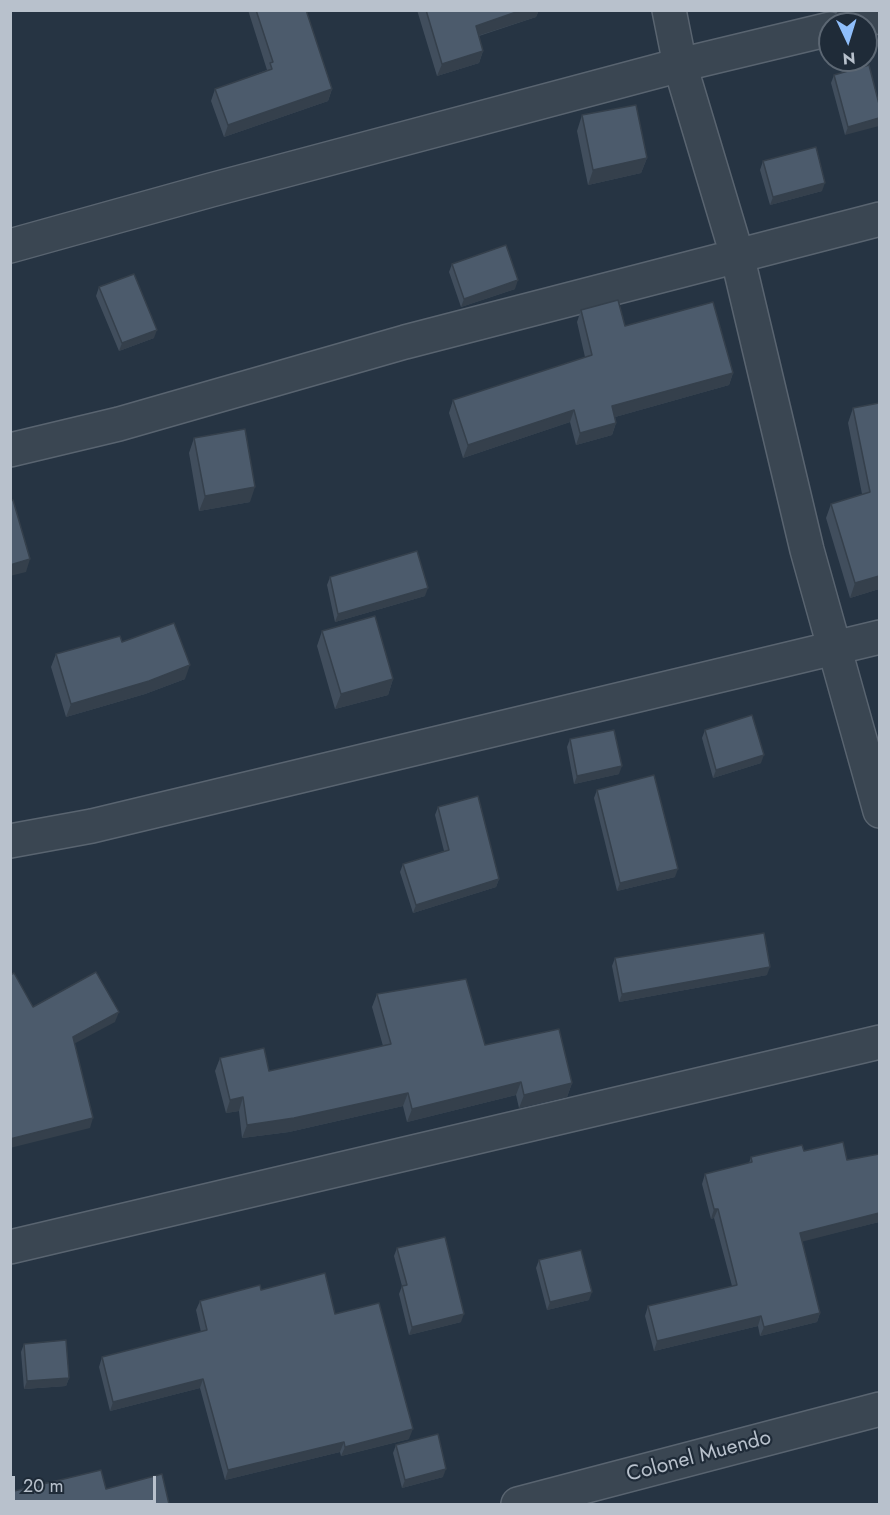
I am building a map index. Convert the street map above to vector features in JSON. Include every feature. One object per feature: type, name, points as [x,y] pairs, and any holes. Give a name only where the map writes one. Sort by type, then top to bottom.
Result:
[{"type":"street","points":[[669,10],[680,65],[737,255],[807,550],[879,811]]},
{"type":"street","points":[[10,246],[680,65],[818,32]]},
{"type":"street","points":[[10,450],[119,424],[393,345],[879,219]]},
{"type":"street","points":[[10,841],[92,826],[879,637]]},
{"type":"street","points":[[10,1247],[879,1042]]},
{"type":"street","name":"Colonel Muendo","points":[[518,1504],[879,1409]]},
{"type":"building","points":[[256,10],[306,10],[332,89],[228,125],[215,89],[272,69],[270,63],[273,62]]},
{"type":"building","points":[[426,10],[522,10],[476,26],[483,51],[442,64]]},
{"type":"building","points":[[844,72],[871,72],[879,104],[879,118],[848,127],[834,75]]},
{"type":"building","points":[[636,105],[647,158],[593,170],[582,115]]},
{"type":"building","points":[[816,147],[825,183],[773,197],[763,161]]},
{"type":"building","points":[[506,245],[518,280],[464,299],[452,264]]},
{"type":"building","points":[[134,274],[157,330],[122,343],[99,287]]},
{"type":"building","points":[[618,300],[625,326],[713,302],[733,373],[612,406],[616,423],[580,433],[574,410],[468,445],[453,400],[592,355],[581,310]]},
{"type":"building","points":[[879,403],[879,576],[855,583],[831,504],[870,492],[853,408]]},
{"type":"building","points":[[245,429],[255,487],[205,496],[194,438]]},
{"type":"building","points":[[13,500],[30,559],[10,565],[10,501]]},
{"type":"building","points":[[417,551],[428,588],[338,614],[330,577]]},
{"type":"building","points":[[375,616],[393,679],[341,694],[322,631]]},
{"type":"building","points":[[174,623],[190,665],[149,681],[71,704],[56,654],[120,636],[122,642]]},
{"type":"building","points":[[752,715],[764,755],[716,770],[705,730]]},
{"type":"building","points":[[614,730],[622,766],[577,776],[570,739]]},
{"type":"building","points":[[654,775],[678,869],[620,883],[597,790]]},
{"type":"building","points":[[478,796],[499,879],[416,905],[403,864],[449,850],[438,807]]},
{"type":"building","points":[[764,933],[770,967],[622,994],[615,958]]},
{"type":"building","points":[[96,972],[119,1012],[73,1037],[93,1118],[10,1139],[10,975],[14,973],[33,1007]]},
{"type":"building","points":[[466,979],[485,1045],[559,1029],[572,1083],[524,1095],[521,1082],[412,1109],[408,1093],[294,1118],[247,1125],[243,1097],[230,1100],[220,1058],[264,1048],[269,1071],[391,1044],[377,994]]},
{"type":"building","points":[[843,1142],[847,1160],[879,1154],[879,1213],[800,1233],[820,1313],[764,1327],[761,1316],[657,1341],[648,1306],[737,1285],[718,1209],[714,1209],[705,1174],[752,1162],[751,1157],[802,1145],[804,1151]]},
{"type":"building","points":[[445,1237],[464,1314],[412,1327],[402,1286],[407,1285],[397,1248]]},
{"type":"building","points":[[581,1250],[592,1292],[550,1302],[539,1260]]},
{"type":"building","points":[[325,1273],[335,1314],[379,1303],[413,1429],[345,1447],[344,1442],[228,1470],[203,1379],[113,1402],[102,1357],[207,1330],[200,1301],[260,1285],[261,1290]]},
{"type":"building","points":[[66,1340],[69,1378],[27,1381],[24,1344]]},
{"type":"building","points":[[438,1434],[446,1469],[405,1480],[396,1445]]},
{"type":"building","points":[[101,1470],[106,1489],[162,1474],[169,1504],[10,1504],[10,1492]]}]
